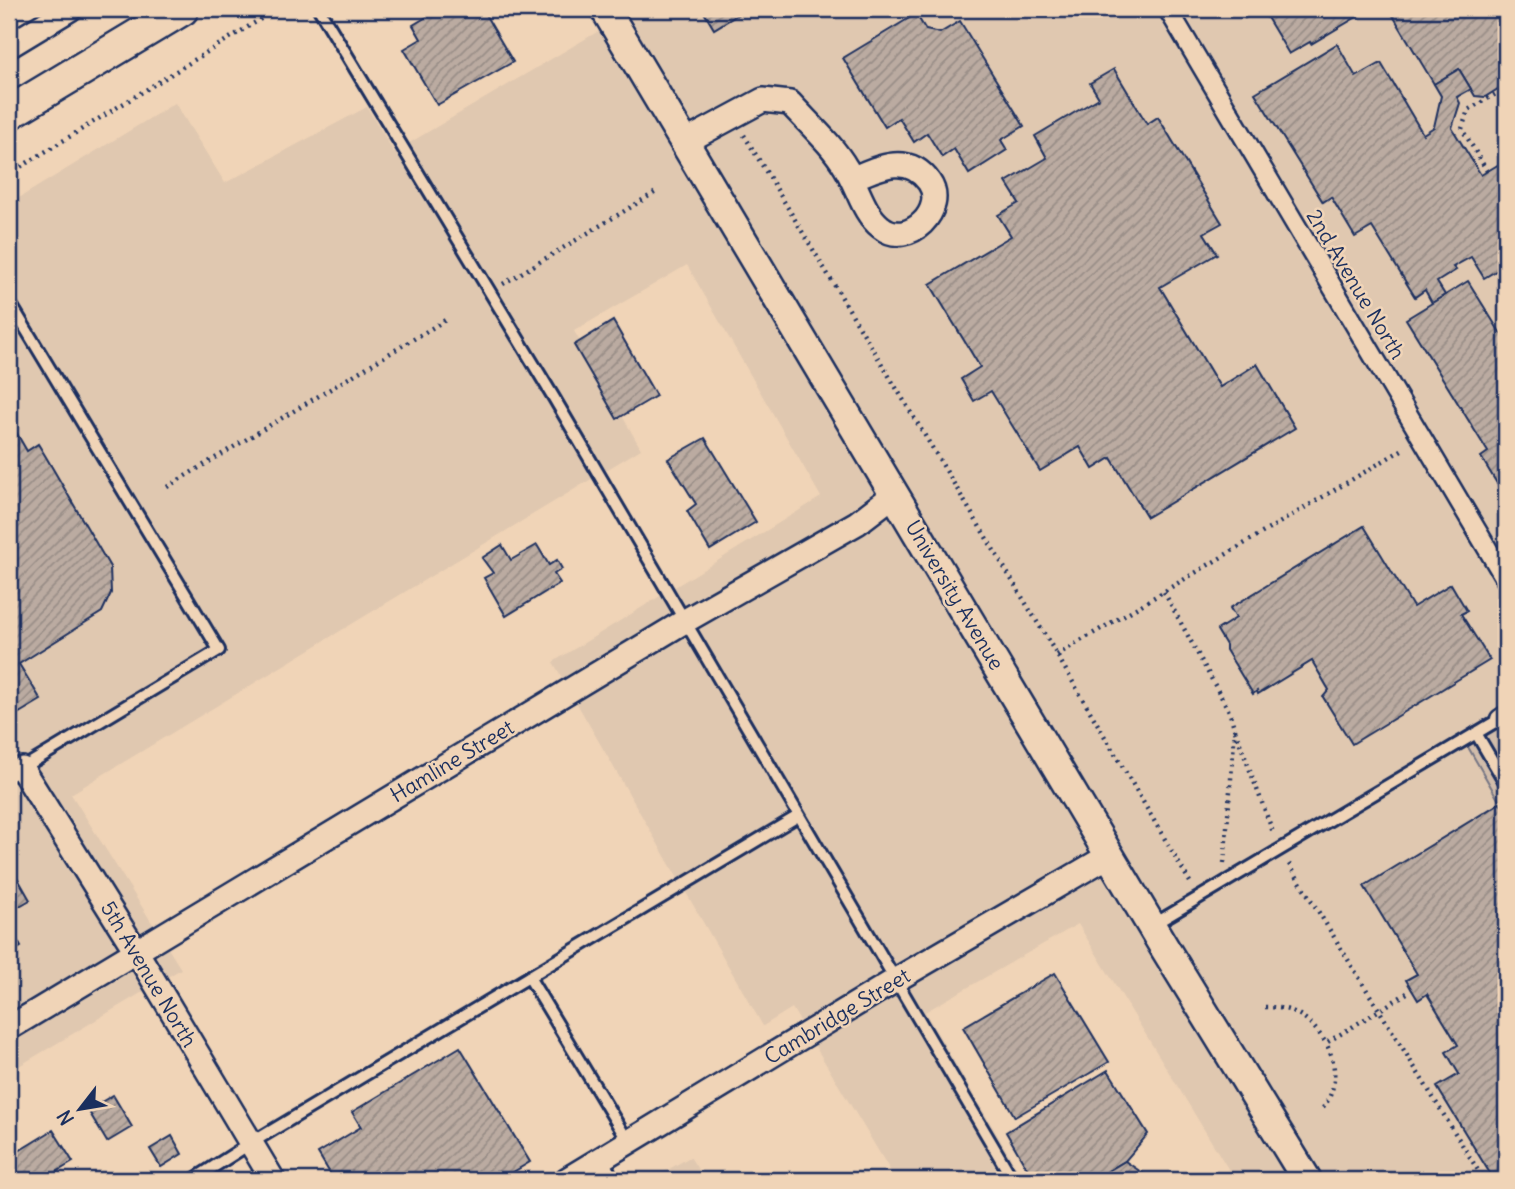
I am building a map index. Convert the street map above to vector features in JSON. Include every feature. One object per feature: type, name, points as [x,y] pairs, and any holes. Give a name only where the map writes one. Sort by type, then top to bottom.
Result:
[{"type":"main road","points":[[9,113],[182,9]]},
{"type":"street","points":[[9,46],[69,9]]},
{"type":"street","name":"University Avenue","points":[[605,9],[1152,926],[1307,1180]]},
{"type":"street","name":"2nd Avenue North","points":[[1169,11],[1506,580]]},
{"type":"street","points":[[685,142],[763,100],[790,103],[828,143],[852,179]]},
{"type":"street","name":"Hamline Street","points":[[9,1028],[685,621],[857,523],[895,494]]},
{"type":"street","name":"5th Avenue North","points":[[15,773],[136,951],[273,1180]]},
{"type":"street","name":"Cambridge Street","points":[[566,1180],[894,981],[1110,855]]},
{"type":"lane","points":[[319,9],[685,621],[1013,1180]]},
{"type":"lane","points":[[9,301],[219,650],[15,773]]},
{"type":"lane","points":[[1152,926],[1503,717]]},
{"type":"lane","points":[[1476,733],[1506,784]]},
{"type":"lane","points":[[193,1180],[798,816]]},
{"type":"lane","points":[[530,977],[629,1143]]},
{"type":"lane","points":[[602,1159],[614,1180]]},
{"type":"path","points":[[9,174],[277,9]]},
{"type":"path","points":[[1488,172],[1462,129],[1468,110],[1500,90],[1506,100]]},
{"type":"path","points":[[732,115],[1200,897]]},
{"type":"path","points":[[1456,118],[1465,119]]},
{"type":"path","points":[[490,292],[656,192]]},
{"type":"path","points":[[166,487],[447,319]]},
{"type":"path","points":[[1057,655],[1422,438]]},
{"type":"path","points":[[1164,592],[1229,711],[1280,850],[1484,1180]]},
{"type":"path","points":[[1222,885],[1236,730]]},
{"type":"path","points":[[1326,1043],[1412,990]]},
{"type":"path","points":[[1265,1007],[1281,1007],[1297,1012],[1314,1026],[1326,1043],[1335,1069],[1331,1093],[1323,1108]]},
{"type":"shaded area","points":[[636,9],[1506,9],[1506,1180],[1235,1180],[1078,924],[925,1012],[1024,1180],[896,1180],[792,1008],[763,1026],[553,662],[821,497],[687,265],[574,331],[641,449],[71,794],[181,969],[9,1072],[9,204],[175,103],[225,183],[367,107],[394,152]]},
{"type":"shaded area","points":[[1506,715],[1506,813],[1464,740]]},
{"type":"shaded area","points":[[690,1157],[705,1180],[650,1180]]},
{"type":"building","points":[[440,9],[460,9],[465,17],[482,9],[513,62],[437,105],[404,49],[421,39],[413,25]]},
{"type":"building","points":[[702,9],[747,9],[714,29]]},
{"type":"building","points":[[1240,9],[1260,9],[1245,18]]},
{"type":"building","points":[[1262,9],[1370,9],[1289,54]]},
{"type":"building","points":[[1389,9],[1506,9],[1506,41],[1498,46],[1506,60],[1506,84],[1485,97],[1475,96],[1459,69],[1434,84]]},
{"type":"building","points":[[916,14],[926,30],[940,33],[960,21],[1024,126],[1001,140],[1007,150],[969,174],[954,149],[942,157],[927,133],[914,142],[899,118],[885,127],[843,58]]},
{"type":"building","points":[[1337,44],[1356,77],[1381,63],[1423,134],[1434,127],[1441,96],[1434,84],[1459,69],[1471,89],[1457,97],[1460,103],[1452,128],[1481,175],[1506,160],[1506,265],[1484,278],[1471,257],[1453,267],[1456,270],[1437,282],[1445,295],[1432,303],[1425,290],[1415,297],[1372,227],[1355,237],[1331,197],[1323,202],[1255,93]]},
{"type":"building","points":[[1114,69],[1147,124],[1158,117],[1222,223],[1204,233],[1217,254],[1160,287],[1220,387],[1257,364],[1295,428],[1147,517],[1111,458],[1093,469],[1080,447],[1040,471],[991,391],[974,401],[961,379],[980,367],[930,284],[1011,236],[998,215],[1019,203],[1006,182],[1047,158],[1035,136],[1099,98],[1090,83]]},
{"type":"building","points":[[1468,281],[1501,334],[1506,331],[1506,485],[1504,481],[1498,485],[1481,457],[1488,452],[1406,319]]},
{"type":"building","points":[[613,321],[656,396],[617,419],[574,345]]},
{"type":"building","points":[[9,420],[27,451],[38,444],[46,457],[110,567],[111,593],[102,612],[19,664],[41,700],[9,719]]},
{"type":"building","points":[[705,438],[756,522],[710,550],[687,511],[696,504],[668,459]]},
{"type":"building","points":[[1364,526],[1413,607],[1451,584],[1467,611],[1461,614],[1490,660],[1352,744],[1323,697],[1329,690],[1312,661],[1258,694],[1257,691],[1253,694],[1217,630],[1236,618],[1230,608]]},
{"type":"building","points":[[502,545],[511,560],[537,545],[549,565],[557,560],[562,569],[554,574],[560,583],[506,616],[484,578],[493,573],[482,558]]},
{"type":"building","points":[[1500,803],[1506,813],[1506,1180],[1494,1180],[1437,1087],[1459,1074],[1446,1052],[1458,1045],[1427,994],[1418,1000],[1406,980],[1417,974],[1364,886]]},
{"type":"building","points":[[9,863],[30,900],[9,912]]},
{"type":"building","points":[[9,925],[21,947],[9,954]]},
{"type":"building","points":[[1055,973],[1109,1062],[1015,1117],[963,1027]]},
{"type":"building","points":[[460,1047],[530,1162],[500,1180],[334,1180],[318,1153],[361,1127],[352,1112]]},
{"type":"building","points":[[1108,1070],[1148,1134],[1125,1161],[1093,1180],[1034,1180],[1006,1132]]},
{"type":"building","points":[[113,1095],[132,1127],[107,1142],[88,1110]]},
{"type":"building","points":[[53,1130],[73,1162],[43,1180],[15,1180],[9,1171],[9,1157]]},
{"type":"building","points":[[172,1136],[182,1154],[161,1167],[150,1149]]},
{"type":"building","points":[[1125,1161],[1150,1178],[1154,1175],[1161,1180],[1093,1180]]}]
